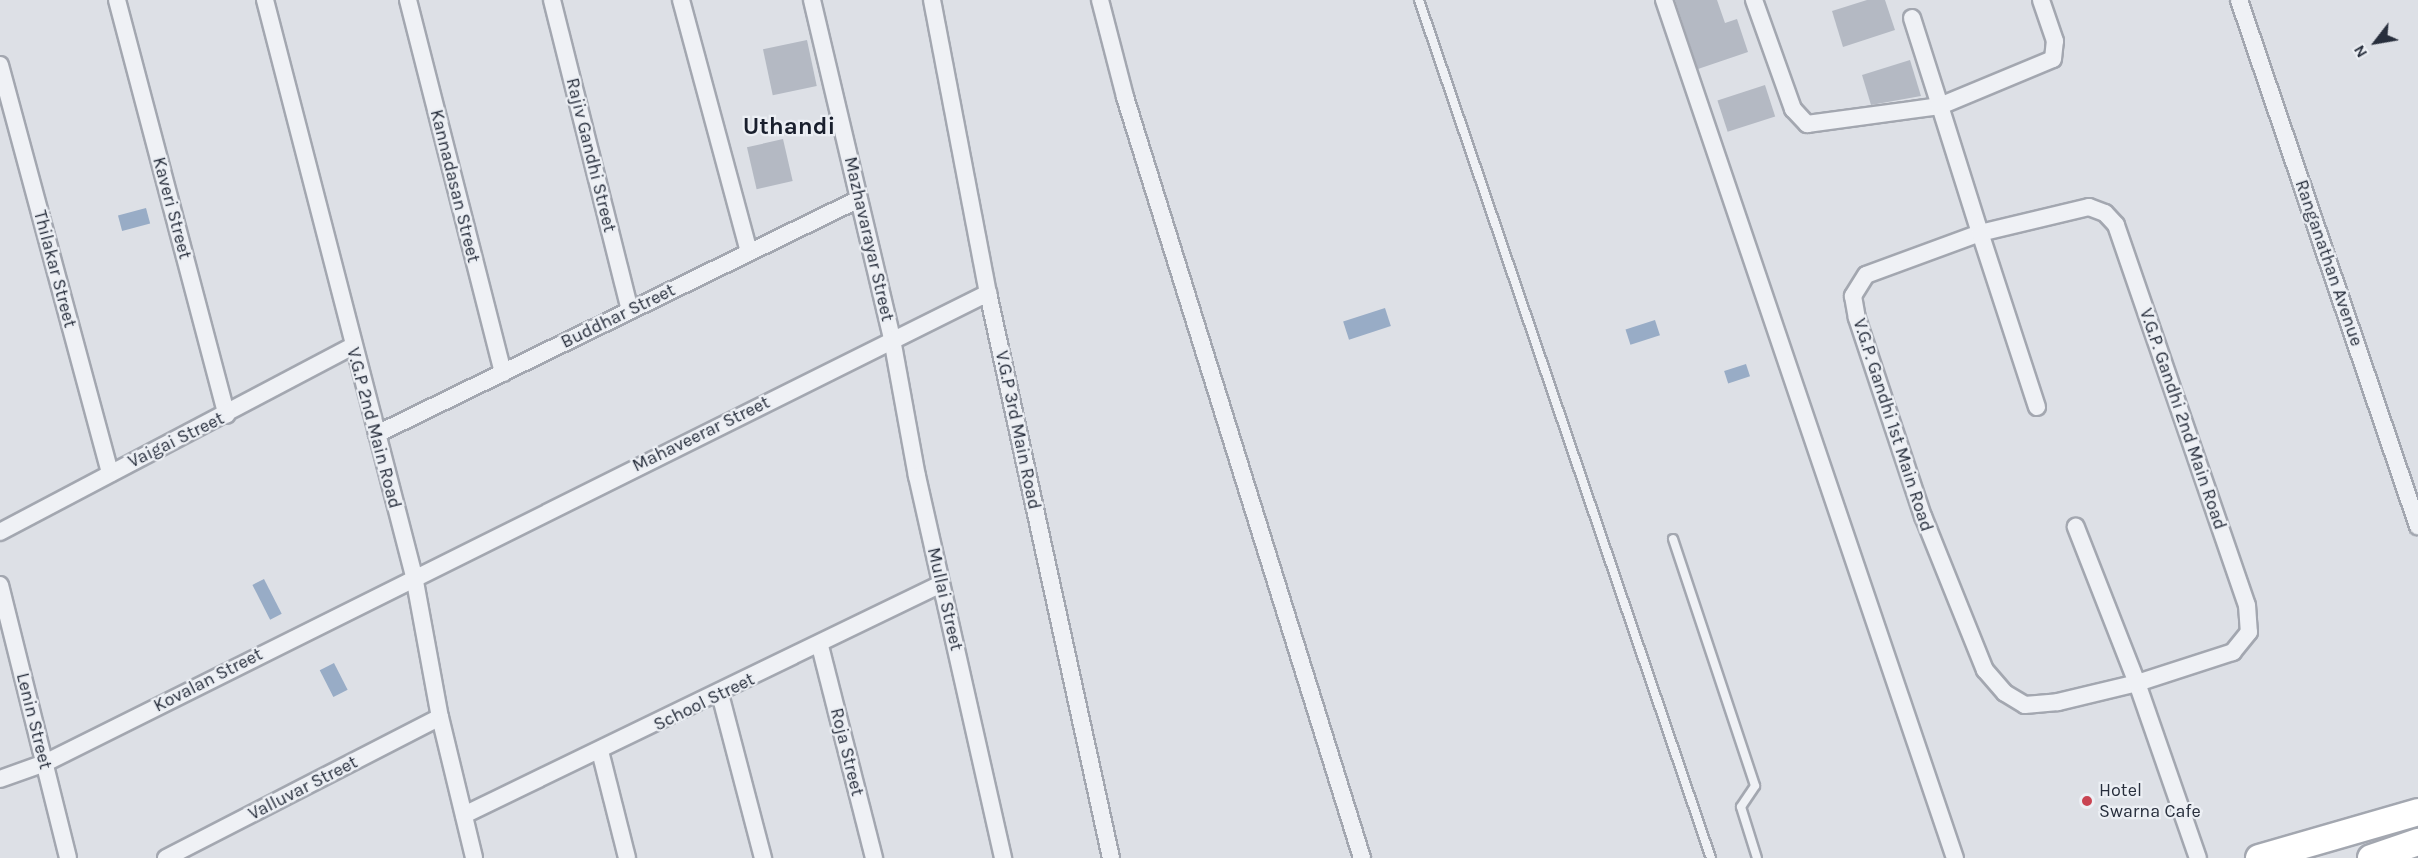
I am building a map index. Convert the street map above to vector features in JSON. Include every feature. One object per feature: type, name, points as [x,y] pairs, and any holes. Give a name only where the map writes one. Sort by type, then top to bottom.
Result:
[{"type":"main road","points":[[2259,858],[2418,812]]},
{"type":"main road","points":[[2372,858],[2418,842]]},
{"type":"street","name":"Kaveri Street","points":[[117,0],[227,415]]},
{"type":"street","name":"V.G.P 2nd Main Road","points":[[265,0],[351,347],[377,434],[414,576],[440,717],[474,858]]},
{"type":"street","name":"Kannadasan Street","points":[[408,0],[502,373]]},
{"type":"street","name":"Rajiv Gandhi Street","points":[[552,0],[630,310]]},
{"type":"street","points":[[681,0],[748,252]]},
{"type":"street","name":"Mazhavarayar Street","points":[[812,0],[892,339]]},
{"type":"street","name":"V.G.P 3rd Main Road","points":[[932,0],[988,293],[1111,858]]},
{"type":"street","points":[[1100,0],[1125,97],[1362,858]]},
{"type":"street","points":[[1664,0],[1955,858]]},
{"type":"street","points":[[1754,0],[1793,109],[1807,124],[1940,106],[2053,59],[2055,41],[2041,0]]},
{"type":"street","name":"Ranganathan Avenue","points":[[2239,0],[2418,526]]},
{"type":"street","points":[[1912,18],[2037,407]]},
{"type":"street","name":"Thilakar Street","points":[[0,65],[110,473]]},
{"type":"street","name":"Buddhar Street","points":[[377,434],[859,199]]},
{"type":"street","name":"V.G.P. Gandhi 2nd Main Road","points":[[1980,233],[2089,207],[2105,213],[2116,225],[2247,605],[2249,632],[2233,652],[2137,683]]},
{"type":"street","name":"V.G.P. Gandhi 1st Main Road","points":[[1980,233],[1866,275],[1855,287],[1857,318],[1923,516],[1985,670],[2005,693],[2025,705],[2058,702],[2137,683]]},
{"type":"street","name":"Mahaveerar Street","points":[[414,576],[988,293]]},
{"type":"street","name":"Mullai Street","points":[[892,339],[941,584],[1003,858]]},
{"type":"street","name":"Vaigai Street","points":[[0,532],[110,473],[227,415],[351,347]]},
{"type":"street","points":[[2076,527],[2137,683],[2198,858]]},
{"type":"street","name":"Kovalan Street","points":[[0,779],[45,763],[414,576]]},
{"type":"street","name":"School Street","points":[[464,815],[820,646],[941,584]]},
{"type":"street","name":"Lenin Street","points":[[0,585],[68,858]]},
{"type":"street","name":"Roja Street","points":[[820,646],[874,858]]},
{"type":"street","points":[[720,694],[763,858]]},
{"type":"street","name":"Valluvar Street","points":[[166,858],[440,717]]},
{"type":"street","points":[[600,751],[627,858]]},
{"type":"lane","points":[[1419,0],[1711,858]]},
{"type":"lane","points":[[1673,539],[1755,786],[1742,807],[1757,858]]},
{"type":"water","points":[[146,208],[150,223],[122,231],[118,216]]},
{"type":"water","points":[[1385,308],[1391,326],[1349,340],[1343,322]]},
{"type":"water","points":[[1655,320],[1660,335],[1630,345],[1626,330]]},
{"type":"water","points":[[1746,364],[1750,376],[1728,383],[1724,371]]},
{"type":"water","points":[[264,579],[282,614],[270,620],[252,585]]},
{"type":"water","points":[[334,663],[348,690],[333,697],[320,670]]},
{"type":"building","points":[[1675,0],[1717,0],[1725,23],[1737,19],[1748,52],[1698,69]]},
{"type":"building","points":[[1867,0],[1885,0],[1895,30],[1843,47],[1832,11]]},
{"type":"building","points":[[807,40],[817,86],[773,95],[763,49]]},
{"type":"building","points":[[1910,60],[1921,96],[1871,105],[1862,75]]},
{"type":"building","points":[[1765,85],[1775,116],[1728,132],[1717,100]]},
{"type":"building","points":[[783,139],[793,181],[757,189],[747,147]]},
{"type":"place","name":"Hotel Swarna Cafe","points":[[2087,801]]},
{"type":"district","name":"Uthandi","points":[[789,127]]}]
